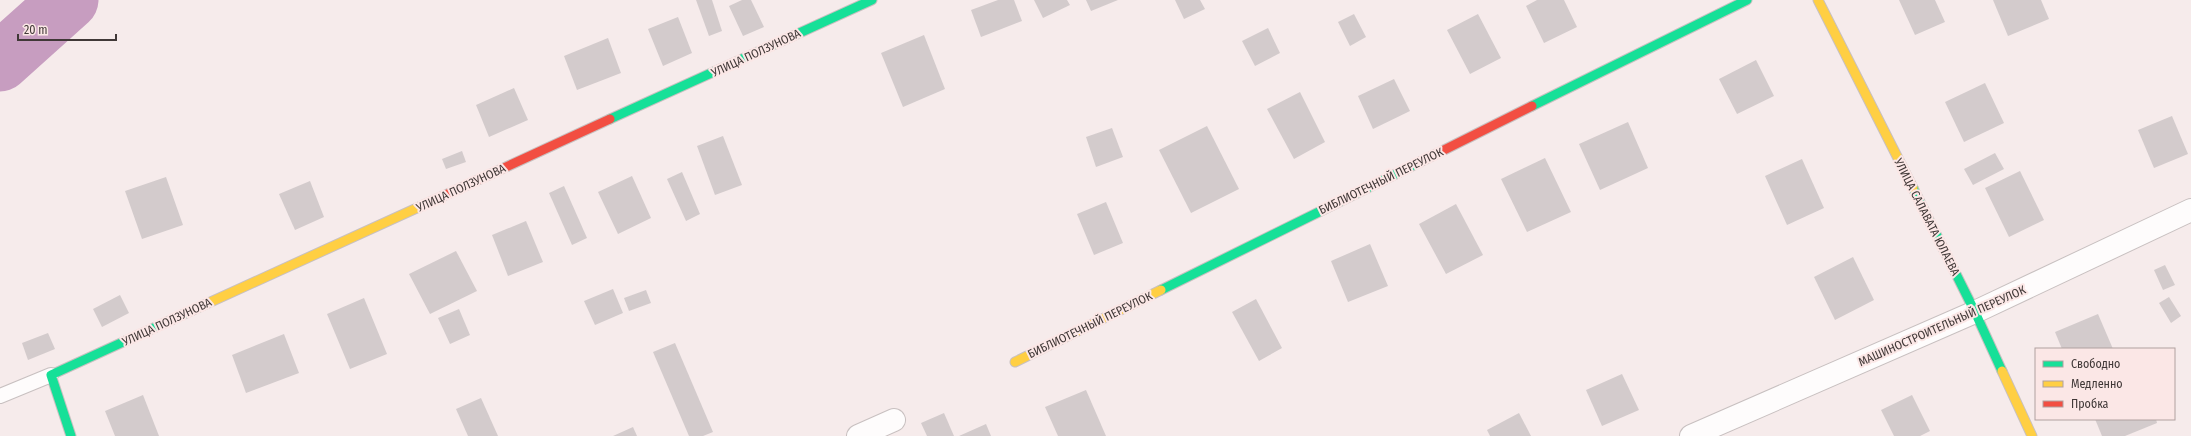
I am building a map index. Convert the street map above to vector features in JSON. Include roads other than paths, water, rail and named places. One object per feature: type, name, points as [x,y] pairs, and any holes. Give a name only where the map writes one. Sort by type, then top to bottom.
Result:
[{"type":"street","name":"УЛИЦА ПОЛЗУНОВА","points":[[51,375],[872,0]]},
{"type":"street","name":"БИБЛИОТЕЧНЫЙ ПЕРЕУЛОК","points":[[1015,362],[1747,0]]},
{"type":"street","name":"УЛИЦА САЛАВАТА ЮЛАЕВА","points":[[1818,0],[1975,312],[2032,436]]},
{"type":"street","name":"МАШИНОСТРОИТЕЛЬНЫЙ ПЕРЕУЛОК","points":[[1690,436],[1975,312],[2191,210]]},
{"type":"street","points":[[51,375],[71,436]]},
{"type":"street","points":[[858,436],[894,420]]},
{"type":"lane","points":[[0,396],[51,375]]},
{"type":"waterway","points":[[0,62],[69,0]]}]
